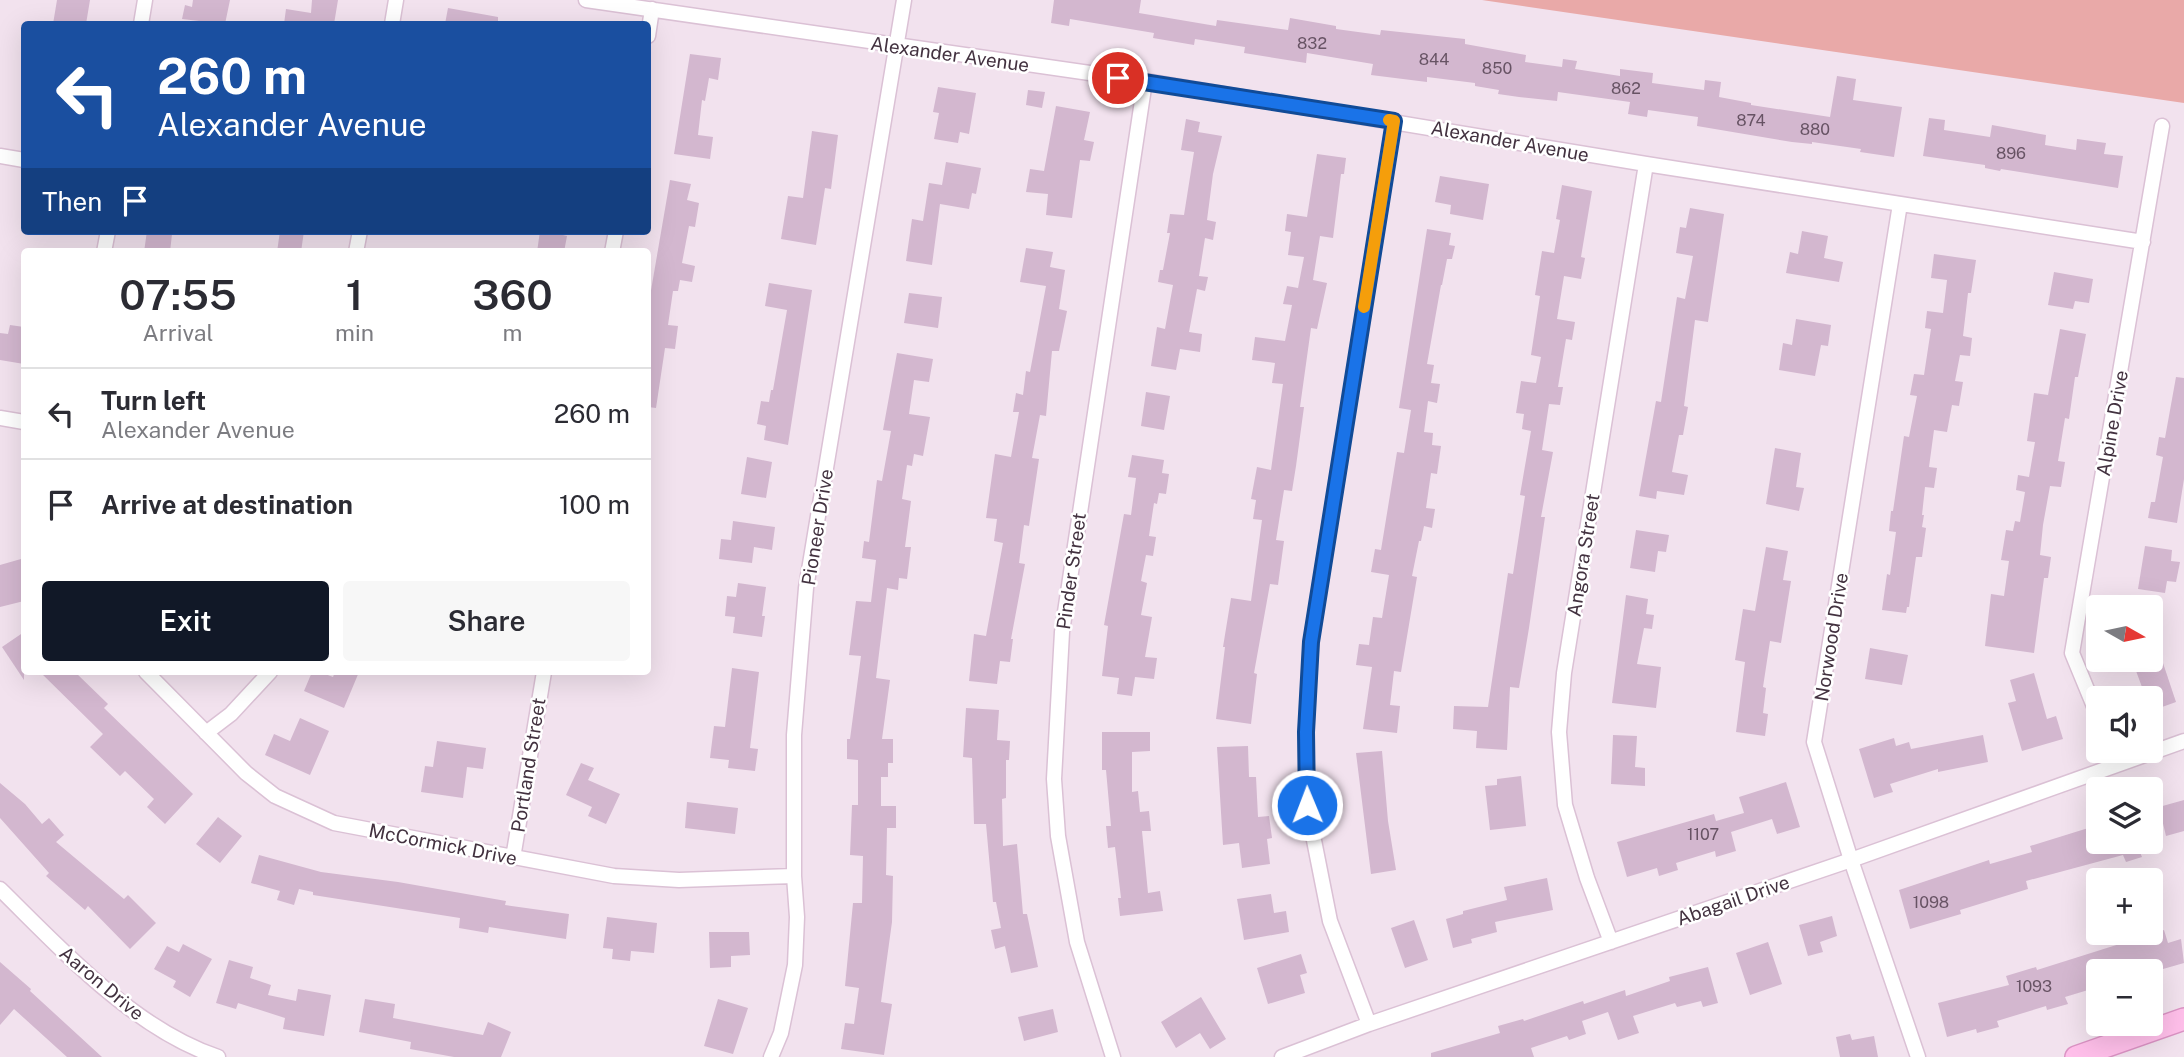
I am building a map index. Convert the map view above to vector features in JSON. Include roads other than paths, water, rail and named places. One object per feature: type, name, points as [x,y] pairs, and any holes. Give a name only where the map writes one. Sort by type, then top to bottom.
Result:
[{"type":"street","points":[[142,21],[145,0]]},
{"type":"street","points":[[392,21],[396,0]]},
{"type":"street","name":"Alexander Avenue","points":[[586,0],[1145,81],[1646,164],[2143,242]]},
{"type":"street","name":"Pioneer Drive","points":[[771,1057],[781,1033],[794,965],[797,917],[794,876],[794,735],[806,588],[904,0]]},
{"type":"street","points":[[650,21],[652,9]]},
{"type":"street","name":"Pinder Street","points":[[1114,1057],[1077,942],[1058,836],[1054,779],[1062,632],[1145,81]]},
{"type":"street","points":[[1369,1024],[1330,922],[1307,805],[1306,732],[1311,642],[1394,121]]},
{"type":"street","name":"Alpine Drive","points":[[2086,687],[2072,653],[2162,126]]},
{"type":"street","points":[[0,156],[21,160]]},
{"type":"street","name":"Angora Street","points":[[1611,942],[1587,878],[1565,805],[1559,732],[1564,673],[1646,164]]},
{"type":"street","name":"Norwood Drive","points":[[1900,204],[1814,742],[1918,1057]]},
{"type":"street","points":[[0,418],[21,422]]},
{"type":"street","name":"McCormick Drive","points":[[149,675],[246,774],[275,796],[334,823],[614,876],[679,880],[794,876]]},
{"type":"street","points":[[206,733],[231,715],[267,675]]},
{"type":"street","name":"Portland Street","points":[[513,858],[544,675]]},
{"type":"street","name":"Abagail Drive","points":[[2163,746],[2184,741]]},
{"type":"street","name":"Abagail Drive","points":[[1282,1057],[1369,1024],[1851,860],[2100,763]]},
{"type":"street","name":"Aaron Drive","points":[[0,889],[80,968],[154,1026],[218,1057]]},
{"type":"street","points":[[2076,1057],[2184,1019]]}]
